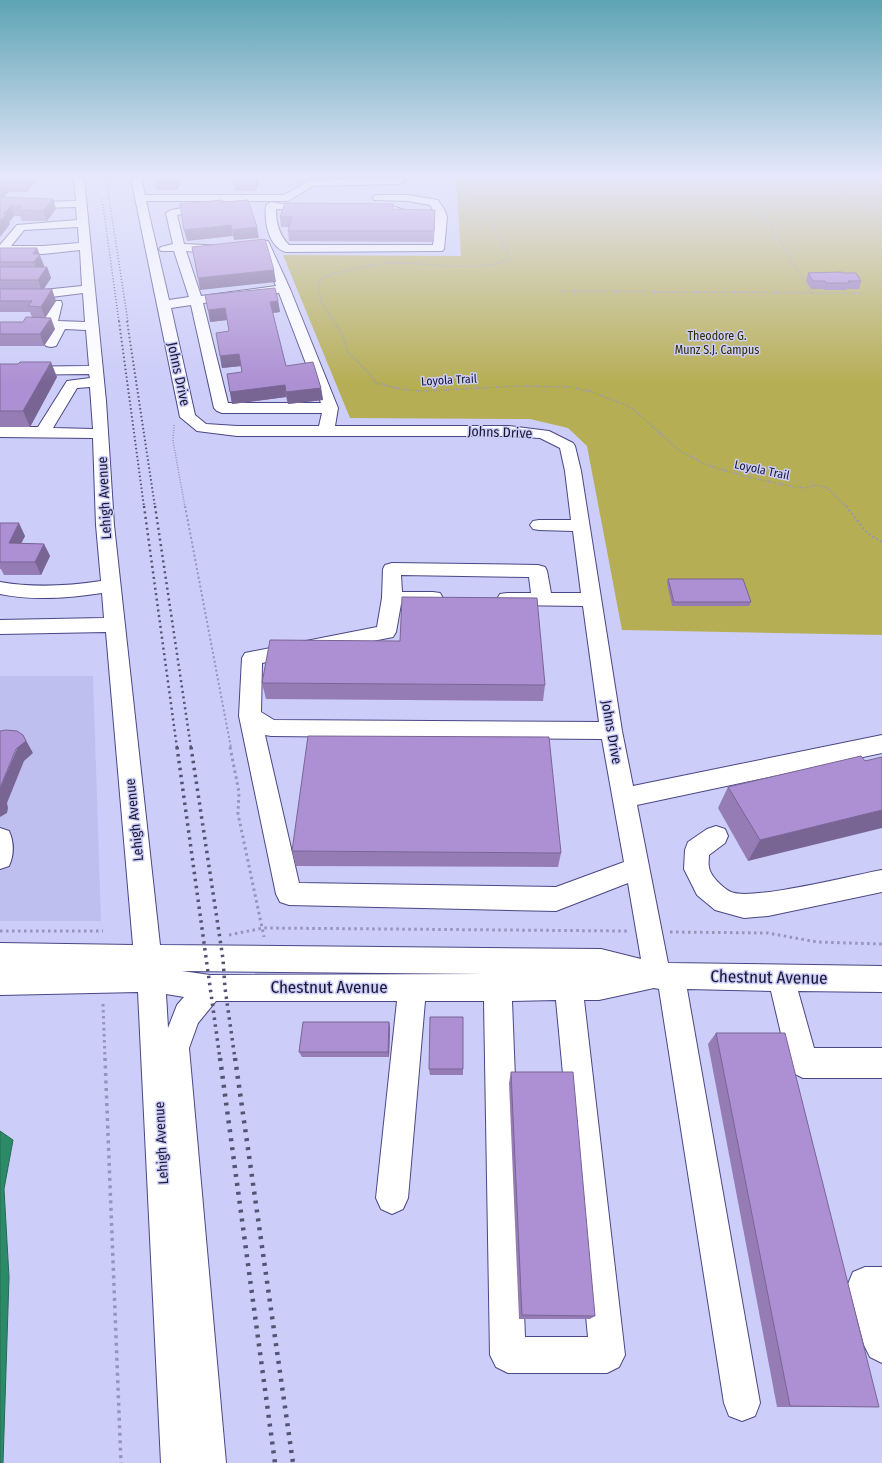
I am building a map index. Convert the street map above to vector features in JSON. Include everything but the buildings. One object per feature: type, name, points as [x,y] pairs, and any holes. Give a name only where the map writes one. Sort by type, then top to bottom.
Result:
[{"type":"street","points":[[33,250],[35,246]]},
{"type":"street","name":"Lehigh Avenue","points":[[85,246],[97,376],[105,526],[110,586],[150,968],[180,1463]]},
{"type":"street","name":"Johns Drive","points":[[151,246],[188,417],[202,428],[237,431],[509,431],[543,434],[567,446],[573,471],[611,731],[650,932],[664,976],[742,1403]]},
{"type":"street","points":[[152,250],[179,247],[206,249],[232,246]]},
{"type":"street","points":[[265,246],[284,289],[330,408],[326,431]]},
{"type":"street","points":[[284,246],[286,248],[438,249],[438,246]]},
{"type":"street","points":[[179,247],[196,300],[222,408],[330,408]]},
{"type":"street","points":[[1,253],[33,250],[86,252]]},
{"type":"street","points":[[1,253],[86,252]]},
{"type":"street","points":[[0,294],[43,294],[89,289]]},
{"type":"street","points":[[164,305],[284,289]]},
{"type":"street","points":[[51,343],[56,325],[56,304]]},
{"type":"street","points":[[36,324],[93,326]]},
{"type":"street","points":[[0,371],[97,376]]},
{"type":"street","points":[[43,432],[72,384],[97,376]]},
{"type":"street","points":[[0,432],[100,434]]},
{"type":"street","points":[[539,525],[581,526]]},
{"type":"street","points":[[542,600],[538,571],[392,569],[392,598],[386,632],[252,658],[250,716],[289,894],[556,899],[638,868]]},
{"type":"street","points":[[0,588],[20,592],[68,592],[110,586]]},
{"type":"street","points":[[392,598],[455,599]]},
{"type":"street","points":[[486,599],[592,600]]},
{"type":"street","points":[[0,627],[76,627],[115,624]]},
{"type":"street","points":[[250,716],[271,728],[611,731]]},
{"type":"street","points":[[624,798],[882,744]]},
{"type":"street","points":[[716,836],[697,850],[696,869],[706,888],[724,902],[744,906],[768,904],[882,881]]},
{"type":"street","points":[[0,838],[0,858]]},
{"type":"street","name":"Chestnut Avenue","points":[[0,956],[150,968],[567,975],[600,987],[664,976],[882,979]]},
{"type":"street","name":"Chestnut Avenue","points":[[0,982],[150,968],[210,988],[412,987],[497,975]]},
{"type":"street","points":[[497,975],[508,1355],[606,1355],[567,975]]},
{"type":"street","points":[[781,978],[803,1062],[882,1063]]},
{"type":"street","points":[[392,1198],[412,987]]},
{"type":"street","points":[[207,1463],[175,1048],[187,1015],[210,988]]},
{"type":"street","points":[[882,1284],[865,1284],[882,1345]]},
{"type":"path","name":"Loyola Trail","points":[[504,246],[507,251],[508,258],[503,263],[481,267],[417,263],[383,263],[331,273],[322,278],[318,284],[321,302],[342,334],[348,352],[368,372],[376,383],[422,392],[519,386],[570,387],[589,391],[631,408],[680,451],[707,466],[789,486],[804,488],[816,485],[826,487],[844,504],[868,533],[882,542]]},
{"type":"path","points":[[784,246],[812,293]]},
{"type":"path","points":[[559,291],[864,293]]},
{"type":"path","points":[[174,418],[173,441],[177,466],[239,792],[238,814],[263,928],[264,943]]},
{"type":"path","points":[[263,928],[768,933],[817,942],[882,944]]},
{"type":"path","points":[[0,931],[103,931]]},
{"type":"path","points":[[103,1004],[121,1463]]},
{"type":"shaded area","points":[[0,676],[93,676],[101,921],[0,921]]},
{"type":"shaded area","points":[[0,1131],[13,1140],[4,1189],[9,1277],[3,1463],[0,1463]]},
{"type":"green space","name":"Theodore G. Munz S.J. Campus","points":[[460,246],[882,246],[882,635],[622,630],[587,446],[568,428],[530,419],[350,418],[283,255],[461,256]]},
{"type":"railway","points":[[109,246],[119,322]]},
{"type":"railway","points":[[116,246],[128,322]]},
{"type":"railway","points":[[119,321],[144,507]]},
{"type":"railway","points":[[127,321],[155,507]]},
{"type":"railway","points":[[144,506],[177,748]]},
{"type":"railway","points":[[155,506],[191,748]]},
{"type":"railway","points":[[177,747],[220,1059]]},
{"type":"railway","points":[[191,747],[223,959],[225,988],[235,1059]]},
{"type":"railway","points":[[220,1058],[275,1463]]},
{"type":"railway","points":[[235,1058],[293,1463]]}]
